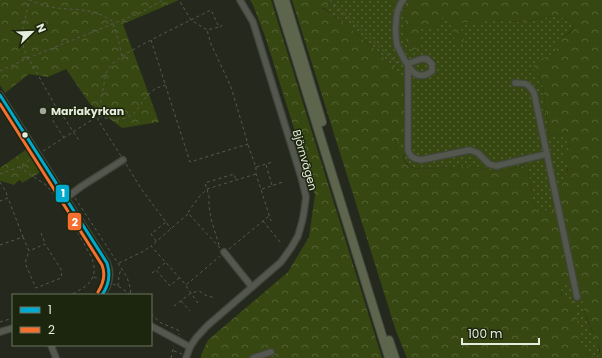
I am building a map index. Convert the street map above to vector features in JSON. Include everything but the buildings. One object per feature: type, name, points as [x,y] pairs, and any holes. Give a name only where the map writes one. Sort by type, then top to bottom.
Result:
[{"type":"highway","points":[[278,0],[389,358]]},
{"type":"highway","points":[[285,0],[395,358]]},
{"type":"street","name":"Björnvägen","points":[[186,357],[196,338],[207,326],[281,262],[298,236],[306,197],[258,38],[252,22],[240,0]]},
{"type":"street","points":[[403,0],[398,8],[396,35],[398,46],[408,65],[409,154],[415,160],[421,160],[470,150],[478,153],[490,164],[496,166],[547,154]]},
{"type":"street","points":[[515,83],[525,83],[530,86],[534,93],[577,297]]},
{"type":"street","points":[[0,95],[108,266],[110,272],[109,281],[102,294]]},
{"type":"street","points":[[66,198],[123,160]]},
{"type":"street","points":[[224,252],[252,287]]},
{"type":"street","points":[[152,327],[176,341],[190,347]]},
{"type":"street","points":[[0,332],[12,328]]},
{"type":"street","points":[[51,346],[56,358]]},
{"type":"street","points":[[252,358],[271,352]]},
{"type":"path","points":[[80,142],[56,107],[24,50],[22,38],[23,29],[30,0],[51,7],[97,13],[108,18],[113,23],[122,56]]},
{"type":"path","points":[[0,71],[28,58],[142,12],[163,0]]},
{"type":"path","points":[[179,0],[191,20],[207,30],[210,44],[231,87],[271,221]]},
{"type":"path","points":[[330,0],[397,63],[408,65]]},
{"type":"path","points":[[171,229],[142,190],[98,120],[106,73],[112,64],[122,56],[211,10],[219,27]]},
{"type":"path","points":[[207,30],[224,24]]},
{"type":"path","points":[[151,40],[190,162],[248,144]]},
{"type":"path","points":[[98,116],[105,119],[115,119],[134,115],[152,91],[166,85]]},
{"type":"path","points":[[56,107],[53,121],[64,138]]},
{"type":"path","points":[[0,174],[19,167],[98,116]]},
{"type":"path","points":[[256,168],[273,162]]},
{"type":"path","points":[[266,164],[273,186]]},
{"type":"path","points":[[19,167],[46,185],[62,203],[94,263],[95,270],[92,280],[72,294]]},
{"type":"path","points":[[219,247],[211,219],[209,196],[205,183],[234,174],[236,180]]},
{"type":"path","points":[[118,264],[151,246],[188,213],[207,189],[256,174]]},
{"type":"path","points":[[0,182],[6,192],[29,251],[25,263],[36,288],[61,278],[62,271],[41,233]]},
{"type":"path","points":[[261,189],[283,182]]},
{"type":"path","points":[[72,194],[122,269],[129,283],[131,294]]},
{"type":"path","points":[[0,201],[8,198]]},
{"type":"path","points":[[188,213],[224,252]]},
{"type":"path","points":[[186,285],[269,216]]},
{"type":"path","points":[[262,221],[281,243]]},
{"type":"path","points":[[156,241],[151,234],[166,222]]},
{"type":"path","points":[[0,245],[23,237]]},
{"type":"path","points":[[29,251],[46,244]]},
{"type":"path","points":[[151,246],[186,285],[198,303]]},
{"type":"path","points":[[152,273],[165,262]]},
{"type":"path","points":[[118,286],[119,275],[122,269]]},
{"type":"path","points":[[156,270],[170,286],[179,278]]},
{"type":"path","points":[[174,306],[191,293],[199,290],[207,296],[215,299]]},
{"type":"path","points":[[181,300],[190,310]]},
{"type":"path","points":[[152,315],[161,323],[178,330],[179,333],[171,358]]},
{"type":"path","points":[[0,322],[12,318]]},
{"type":"path","points":[[173,350],[186,357]]},
{"type":"green space","points":[[0,0],[179,0],[123,24],[159,122],[122,128],[90,104],[66,69],[48,77],[29,74],[5,93],[0,85]]},
{"type":"green space","points":[[250,0],[271,0],[382,358],[201,358],[208,340],[288,272],[309,237],[315,195],[265,36]]},
{"type":"green space","points":[[292,0],[341,0],[322,8],[332,14],[370,45],[396,69],[402,78],[403,84],[405,140],[395,143],[395,147],[399,151],[402,151],[406,164],[414,168],[421,169],[470,166],[493,171],[527,165],[534,204],[538,210],[546,211],[551,209],[557,215],[570,282],[562,288],[561,295],[565,301],[573,301],[582,340],[579,343],[591,356],[598,355],[600,350],[585,313],[559,191],[568,169],[568,163],[563,159],[563,152],[567,148],[570,148],[569,143],[561,134],[549,136],[543,87],[538,75],[533,69],[536,60],[556,53],[557,45],[563,37],[572,31],[574,24],[568,19],[552,16],[524,22],[483,20],[477,23],[460,22],[465,45],[457,45],[449,22],[442,17],[437,28],[422,28],[419,31],[419,43],[415,53],[411,50],[406,39],[406,9],[396,7],[389,0],[602,0],[602,358],[407,358],[396,331]]},
{"type":"green space","points":[[341,0],[389,0],[396,7],[406,9],[406,39],[408,45],[415,52],[419,43],[419,31],[422,28],[437,28],[442,17],[450,23],[457,45],[465,45],[459,22],[477,23],[483,20],[496,20],[524,22],[552,16],[568,19],[574,24],[572,30],[563,37],[556,53],[536,60],[538,75],[543,87],[549,136],[561,134],[569,143],[570,154],[568,165],[561,186],[585,313],[588,324],[598,343],[598,355],[591,356],[579,343],[565,301],[562,297],[561,289],[563,285],[551,209],[546,211],[538,210],[534,204],[527,165],[493,171],[470,166],[421,169],[409,166],[405,162],[404,155],[395,147],[395,143],[405,140],[402,78],[396,69],[370,45],[322,7]]},
{"type":"green space","points":[[27,149],[41,172],[22,183],[19,180],[14,185],[0,181],[0,168]]},
{"type":"transit line","name":"1","points":[[0,95],[107,263],[109,280],[102,294]]},
{"type":"transit line","name":"2","points":[[0,104],[102,265],[104,272],[103,279],[98,292]]},
{"type":"place","name":"Mariakyrkan","points":[[43,111]]}]
